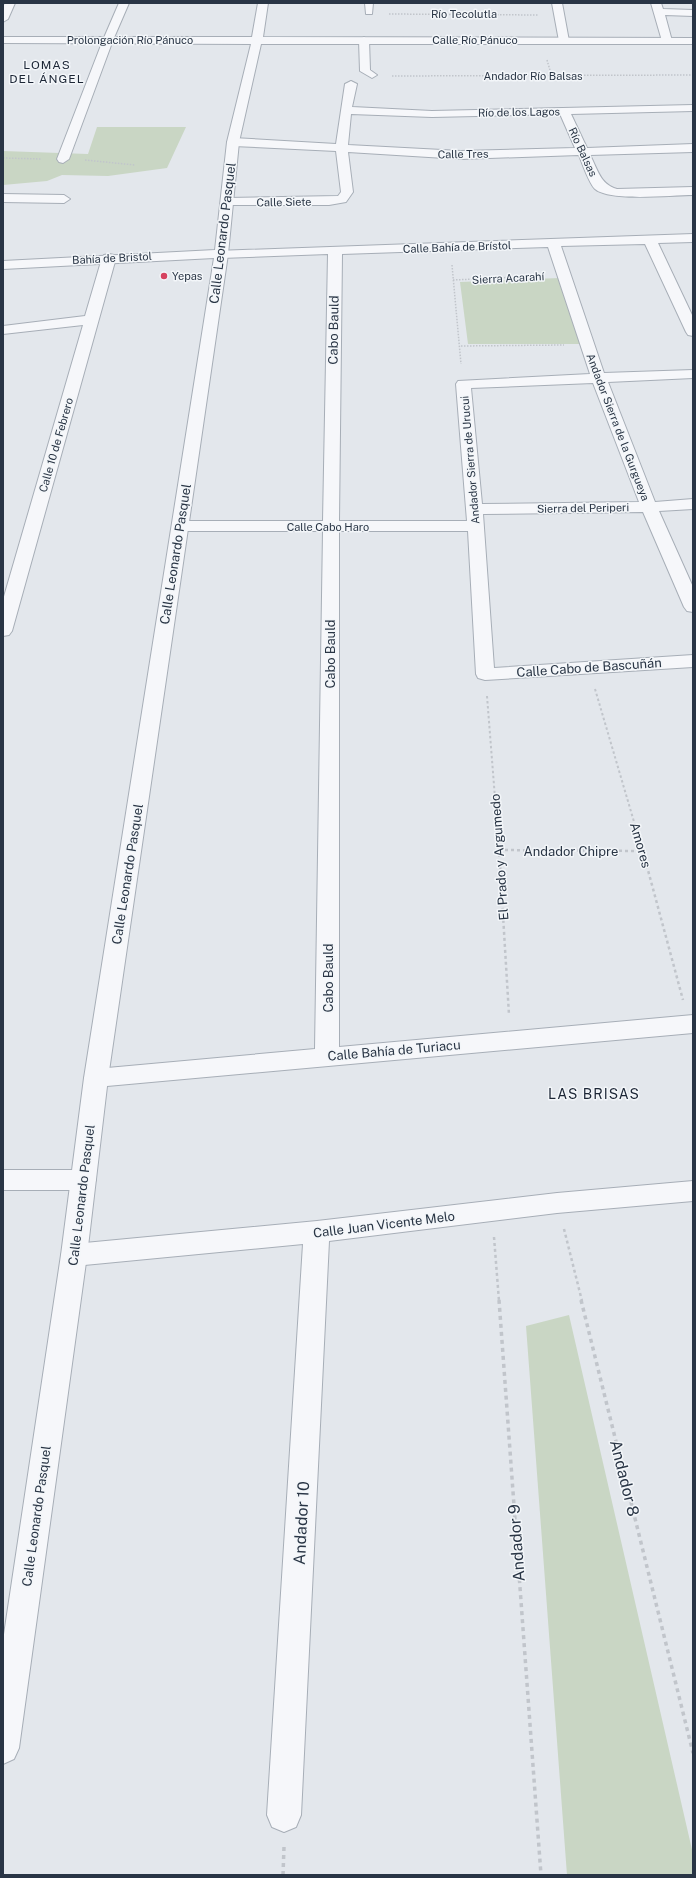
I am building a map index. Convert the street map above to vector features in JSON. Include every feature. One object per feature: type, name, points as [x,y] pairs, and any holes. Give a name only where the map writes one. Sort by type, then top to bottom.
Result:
[{"type":"street","points":[[3,20],[10,3]]},
{"type":"street","points":[[63,159],[108,40],[124,3]]},
{"type":"street","points":[[557,3],[564,41]]},
{"type":"street","points":[[667,41],[657,8],[693,13]]},
{"type":"street","points":[[204,41],[232,30]]},
{"type":"street","points":[[288,30],[314,40]]},
{"type":"street","points":[[204,41],[258,37],[314,40]]},
{"type":"street","name":"Prolongación Río Pánuco","points":[[3,40],[204,41],[258,37]]},
{"type":"street","name":"Calle Río Pánuco","points":[[258,37],[314,40],[693,41]]},
{"type":"street","name":"Calle Leonardo Pasquel","points":[[3,1748],[74,1255],[96,1078],[222,254],[233,142],[258,37]]},
{"type":"street","points":[[364,40],[365,70],[372,75]]},
{"type":"street","points":[[342,148],[346,110],[351,84]]},
{"type":"street","name":"Río de los Lagos","points":[[346,110],[432,114],[693,108]]},
{"type":"street","name":"Río Balsas","points":[[564,111],[600,186],[606,190],[616,193],[693,192]]},
{"type":"street","name":"Calle Tres","points":[[233,142],[422,154],[461,155],[692,149]]},
{"type":"street","name":"Calle Siete","points":[[227,202],[329,201],[342,199],[347,192],[342,148]]},
{"type":"street","points":[[3,198],[64,199]]},
{"type":"street","name":"Calle Bahía de Brístol","points":[[222,254],[650,241],[693,238]]},
{"type":"street","points":[[650,241],[693,332]]},
{"type":"street","name":"Andador Sierra de la Gurgueya","points":[[553,243],[586,345],[649,507],[693,607]]},
{"type":"street","name":"Cabo Bauld","points":[[327,1056],[331,527],[335,251]]},
{"type":"street","name":"Bahía de Bristol","points":[[3,265],[109,258],[222,254]]},
{"type":"street","name":"Calle 10 de Febrero","points":[[3,631],[109,258]]},
{"type":"street","points":[[3,330],[91,320]]},
{"type":"street","points":[[462,384],[693,374]]},
{"type":"street","name":"Andador Sierra de Urucui","points":[[462,384],[476,526],[485,674]]},
{"type":"street","name":"Sierra del Periperi","points":[[474,509],[649,507],[693,504]]},
{"type":"street","name":"Calle Cabo Haro","points":[[180,526],[476,526]]},
{"type":"street","name":"Calle Cabo de Bascuñán","points":[[485,674],[693,661]]},
{"type":"street","name":"Calle Bahía de Turiacu","points":[[96,1078],[691,1024]]},
{"type":"street","points":[[3,1180],[83,1180]]},
{"type":"street","name":"Calle Juan Vicente Melo","points":[[74,1255],[318,1232],[557,1203],[693,1191]]},
{"type":"street","name":"Andador 10","points":[[284,1815],[318,1232]]},
{"type":"path","name":"Río Tecolutla","points":[[369,8],[559,15]]},
{"type":"path","name":"Andador Río Balsas","points":[[372,75],[552,77],[693,75]]},
{"type":"path","name":"Andador Sierra de Urucui","points":[[451,247],[462,384]]},
{"type":"path","name":"Sierra Acarahí","points":[[453,280],[563,275]]},
{"type":"path","points":[[460,346],[586,345]]},
{"type":"path","name":"Amores","points":[[589,667],[643,851],[691,1024]]},
{"type":"path","name":"El Prado y Argumedo","points":[[485,674],[499,850],[510,1040]]},
{"type":"path","name":"Andador Chipre","points":[[499,850],[643,851]]},
{"type":"path","name":"Andador 8","points":[[557,1203],[693,1753]]},
{"type":"path","name":"Andador 9","points":[[492,1211],[540,1875]]},
{"type":"green space","points":[[97,127],[186,127],[167,168],[108,176],[62,175],[47,181],[3,185],[3,151],[88,154]]},
{"type":"green space","points":[[560,278],[580,344],[468,344],[460,282]]},
{"type":"green space","points":[[569,1315],[693,1854],[693,1875],[567,1875],[526,1326]]},
{"type":"place","name":"Yepas","points":[[164,276]]},
{"type":"district","name":"LOMAS DEL ÁNGEL","points":[[47,72]]},
{"type":"district","name":"LAS BRISAS","points":[[594,1094]]}]
